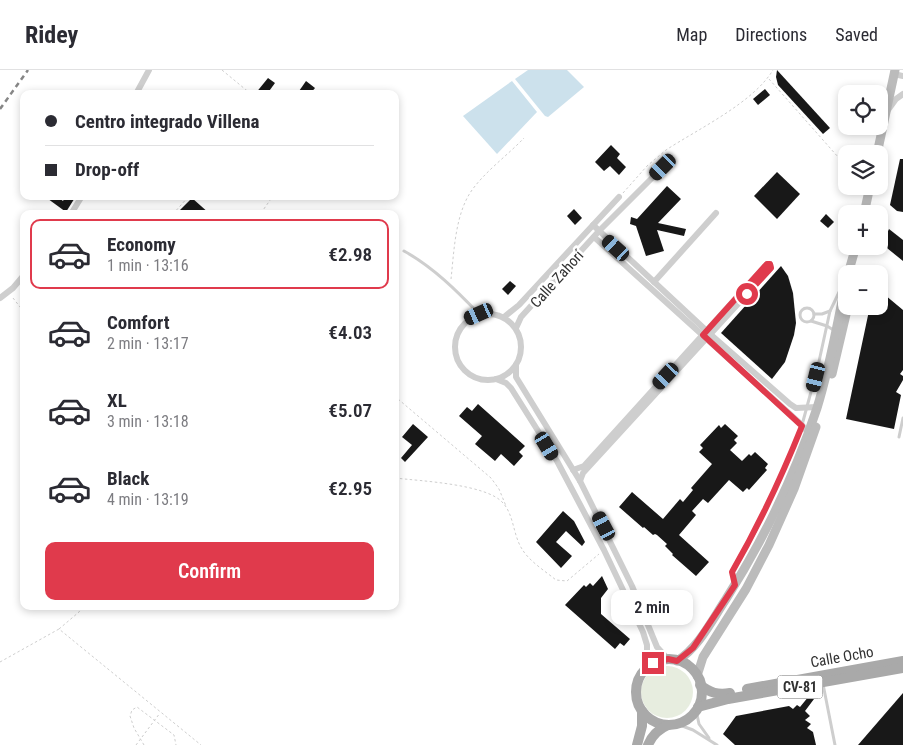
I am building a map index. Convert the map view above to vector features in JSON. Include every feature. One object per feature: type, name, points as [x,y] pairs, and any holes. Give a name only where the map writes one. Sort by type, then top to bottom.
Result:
[{"type":"main road","points":[[648,745],[651,737],[662,728],[688,719],[697,709],[701,693],[699,681],[685,664],[672,660],[653,663],[641,674],[637,683],[637,702],[642,711],[653,721],[673,724]]},
{"type":"main road","name":"Calle Ocho","points":[[699,681],[711,692],[724,694],[903,661]]},
{"type":"main road","name":"Calle Ocho","points":[[697,709],[710,703],[728,699],[903,668]]},
{"type":"main road","points":[[637,745],[642,726],[642,711]]},
{"type":"street","points":[[138,90],[149,70]]},
{"type":"street","points":[[888,104],[898,73]]},
{"type":"street","points":[[888,109],[903,94]]},
{"type":"street","name":"Calle Zahorí","points":[[516,328],[521,317],[598,231],[663,167]]},
{"type":"street","name":"Calle Zahorí","points":[[504,317],[519,305],[619,197]]},
{"type":"street","points":[[654,282],[716,213]]},
{"type":"street","points":[[593,225],[805,429]]},
{"type":"street","points":[[594,237],[790,404],[796,408],[812,408]]},
{"type":"street","points":[[573,470],[584,466],[707,334],[771,268],[770,264],[767,264],[707,334],[583,473],[580,481]]},
{"type":"street","points":[[0,298],[20,279]]},
{"type":"street","points":[[488,313],[504,317],[516,328],[520,337],[522,347],[516,365],[504,376],[496,379],[475,378],[460,364],[456,355],[457,334],[470,318],[479,314],[488,313]]},
{"type":"street","points":[[699,681],[703,657],[750,581],[786,507],[822,411],[842,315]]},
{"type":"street","points":[[516,365],[516,377],[580,481],[610,537],[657,647],[672,660],[693,648],[735,585],[776,510],[845,315]]},
{"type":"street","points":[[496,379],[506,383],[518,398],[557,461],[604,550],[646,638],[647,667]]},
{"type":"lane","points":[[404,251],[416,258],[450,285],[479,314]]},
{"type":"lane","points":[[812,408],[830,311],[838,292]]},
{"type":"lane","points":[[814,314],[813,310],[808,308],[802,310],[800,315],[806,322],[811,321],[828,326],[839,335]]},
{"type":"lane","points":[[814,314],[830,311]]},
{"type":"lane","points":[[811,321],[814,314]]},
{"type":"lane","points":[[899,437],[903,418]]},
{"type":"lane","points":[[823,683],[835,745]]},
{"type":"lane","points":[[697,709],[699,724],[711,740]]},
{"type":"lane","points":[[673,724],[694,730],[717,745]]},
{"type":"path","points":[[222,70],[246,90]]},
{"type":"path","points":[[619,197],[654,160],[676,143],[738,104],[768,78],[773,70]]},
{"type":"path","points":[[768,78],[838,157]]},
{"type":"path","points":[[450,285],[460,221],[470,194],[484,177],[524,138]]},
{"type":"path","points":[[177,210],[185,200]]},
{"type":"path","points":[[8,292],[20,307]]},
{"type":"path","points":[[399,400],[491,478],[499,489],[521,549],[556,580],[567,581],[604,550]]},
{"type":"path","points":[[399,478],[455,485],[472,489],[494,497],[502,502],[506,508]]},
{"type":"path","points":[[0,662],[59,629],[80,610]]},
{"type":"path","points":[[59,629],[201,745]]},
{"type":"path","points":[[144,745],[130,716],[132,710],[137,707],[174,735],[176,745]]},
{"type":"path","points":[[136,745],[161,712]]},
{"type":"shaded area","points":[[667,666],[677,668],[685,674],[691,682],[693,692],[691,702],[685,710],[677,716],[667,718],[657,716],[649,710],[643,702],[641,692],[643,682],[649,674],[657,668]]},
{"type":"water","points":[[528,70],[567,70],[584,87],[548,117],[545,116],[515,79]]},
{"type":"water","points":[[512,81],[537,112],[497,154],[463,116]]},
{"type":"building","points":[[777,70],[830,128],[823,134],[778,85]]},
{"type":"building","points":[[268,78],[275,83],[270,90],[258,90]]},
{"type":"building","points":[[306,81],[315,88],[313,90],[300,90]]},
{"type":"building","points":[[765,89],[770,95],[758,105],[753,99]]},
{"type":"building","points":[[611,145],[620,154],[617,158],[626,167],[619,175],[610,166],[604,171],[595,162]]},
{"type":"building","points":[[900,159],[903,159],[903,212],[897,211],[890,205]]},
{"type":"building","points":[[777,172],[800,194],[777,219],[754,196]]},
{"type":"building","points":[[667,186],[681,199],[658,223],[686,229],[684,236],[657,230],[664,251],[646,256],[636,226],[630,224],[631,217],[637,219]]},
{"type":"building","points":[[50,200],[74,200],[67,210],[63,210]]},
{"type":"building","points":[[190,200],[194,200],[206,210],[180,210]]},
{"type":"building","points":[[574,209],[582,218],[575,225],[567,216]]},
{"type":"building","points":[[826,214],[834,222],[828,228],[820,221]]},
{"type":"building","points":[[889,229],[903,240],[903,261],[888,249]]},
{"type":"building","points":[[781,266],[788,276],[793,293],[796,323],[785,362],[772,379],[721,333]]},
{"type":"building","points":[[510,281],[516,286],[508,295],[502,289]]},
{"type":"building","points":[[888,298],[903,310],[903,370],[900,374],[903,376],[903,380],[896,392],[901,395],[894,429],[846,419],[868,315],[888,315]]},
{"type":"building","points":[[478,404],[525,446],[519,452],[523,456],[514,466],[501,454],[495,461],[475,444],[482,436],[459,416],[467,407],[472,411]]},
{"type":"building","points":[[413,424],[428,437],[405,462],[401,458],[412,445],[402,437]]},
{"type":"building","points":[[725,424],[738,436],[734,440],[737,443],[730,450],[742,461],[749,454],[751,456],[755,452],[768,464],[765,468],[767,470],[749,490],[747,488],[743,492],[729,480],[708,503],[703,499],[692,511],[696,515],[679,535],[709,562],[696,576],[672,555],[665,546],[667,544],[657,535],[653,535],[643,528],[619,507],[632,492],[663,519],[680,499],[683,502],[693,490],[691,488],[712,464],[699,452],[703,448],[700,445],[719,425],[721,428]]},
{"type":"building","points":[[563,511],[574,521],[585,542],[582,546],[566,531],[556,542],[572,556],[561,568],[536,542]]},
{"type":"building","points":[[602,576],[608,589],[601,598],[601,614],[630,639],[624,646],[620,643],[615,649],[565,605],[584,585],[586,587],[590,583],[593,586]]},
{"type":"building","points":[[903,693],[903,745],[858,745]]},
{"type":"building","points":[[809,696],[814,699],[805,711],[810,716],[805,720],[811,724],[807,728],[813,732],[816,745],[735,745],[723,734],[736,716],[789,706],[793,709],[797,705],[800,707]]},
{"type":"railway","points":[[0,109],[28,70]]},
{"type":"route","points":[[653,663],[668,659],[677,661],[688,653],[735,585],[732,572],[754,534],[802,426],[703,335],[767,264],[770,264],[771,268],[747,294]]}]
